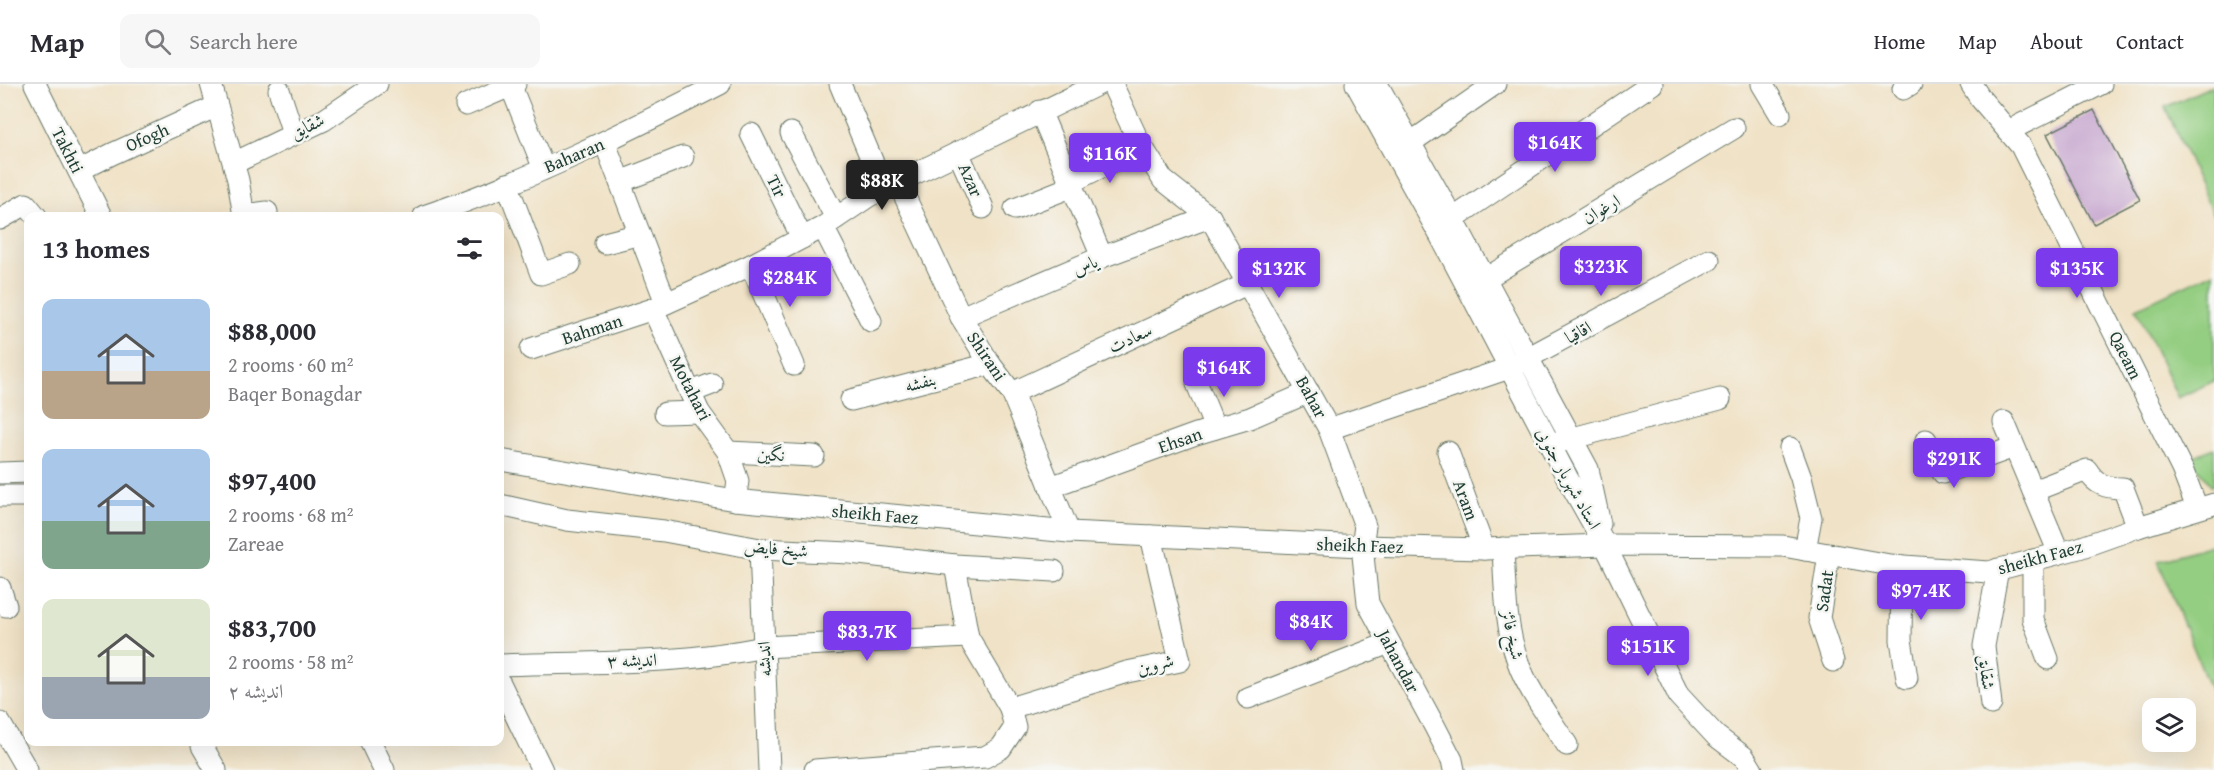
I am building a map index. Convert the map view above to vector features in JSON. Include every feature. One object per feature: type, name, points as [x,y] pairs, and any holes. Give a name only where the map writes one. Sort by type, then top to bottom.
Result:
[{"type":"street","name":"Takhti","points":[[35,84],[99,212]]},
{"type":"street","points":[[211,84],[234,163],[243,212]]},
{"type":"street","name":"شقایق","points":[[234,163],[324,120],[377,84]]},
{"type":"street","name":"Baharan","points":[[462,210],[507,184],[605,143],[720,84]]},
{"type":"street","name":"Shirani","points":[[840,84],[961,317],[990,364],[1012,393],[1069,532]]},
{"type":"street","name":"Bahman","points":[[531,349],[660,306],[751,265],[830,222],[891,185],[1097,84]]},
{"type":"street","name":"Bahar","points":[[1113,84],[1138,140],[1163,180],[1210,217],[1329,429],[1365,526],[1362,546]]},
{"type":"street","name":"استاد شهریار جنوبی","points":[[1356,84],[1402,148],[1445,224],[1518,363],[1549,444],[1605,545]]},
{"type":"street","name":"استاد شهریار جنوبی","points":[[1377,84],[1402,148]]},
{"type":"street","points":[[1402,148],[1495,84]]},
{"type":"street","points":[[1445,224],[1652,84]]},
{"type":"street","points":[[1762,84],[1780,114]]},
{"type":"street","name":"Qaeam","points":[[1971,84],[2021,146],[2182,469],[2206,506]]},
{"type":"street","points":[[2008,131],[2101,84]]},
{"type":"street","points":[[466,105],[512,85],[544,168]]},
{"type":"street","points":[[279,90],[293,134]]},
{"type":"street","name":"Ofogh","points":[[79,171],[218,106]]},
{"type":"street","points":[[1040,111],[1102,257]]},
{"type":"street","name":"ارغوان","points":[[1477,284],[1734,128]]},
{"type":"street","points":[[791,133],[871,321]]},
{"type":"street","name":"Tir","points":[[751,134],[802,238]]},
{"type":"street","name":"Motahari","points":[[605,143],[640,234],[660,306],[691,392],[699,412],[728,452],[738,481],[735,500]]},
{"type":"street","name":"Azar","points":[[958,152],[983,208]]},
{"type":"street","points":[[1015,209],[1072,184],[1132,152]]},
{"type":"street","points":[[620,182],[683,157]]},
{"type":"street","points":[[507,184],[541,274],[570,264]]},
{"type":"street","points":[[0,219],[26,204],[33,212]]},
{"type":"street","name":"یاس","points":[[961,317],[1102,257],[1210,217]]},
{"type":"street","points":[[605,243],[640,234]]},
{"type":"street","name":"اقاقیا","points":[[1329,429],[1518,363],[1709,260]]},
{"type":"street","points":[[751,265],[794,365]]},
{"type":"street","name":"سعادت","points":[[1012,393],[1248,283]]},
{"type":"street","name":"استاد شهریار جنوبی","points":[[1518,363],[1571,438],[1588,469],[1605,545]]},
{"type":"street","name":"بنفشه","points":[[851,400],[990,364]]},
{"type":"street","points":[[691,392],[712,384]]},
{"type":"street","points":[[1197,384],[1215,428]]},
{"type":"street","name":"Ehsan","points":[[1050,487],[1215,428],[1250,418],[1309,392]]},
{"type":"street","points":[[1549,444],[1720,399]]},
{"type":"street","points":[[664,413],[699,412]]},
{"type":"street","points":[[2004,422],[2059,553]]},
{"type":"street","points":[[1926,440],[1943,473],[2014,447]]},
{"type":"street","points":[[1790,448],[1801,478],[1811,518],[1805,550]]},
{"type":"street","name":"نگین","points":[[728,452],[814,456]]},
{"type":"street","name":"Aram","points":[[1448,452],[1493,548]]},
{"type":"street","name":"sheikh Faez","points":[[504,461],[735,500],[1069,532],[1362,546],[1493,548],[1605,545],[1783,546],[1902,566],[1989,572],[2059,553],[2206,506]]},
{"type":"street","points":[[2033,491],[2087,470],[2094,481],[2108,488],[2123,488],[2138,527]]},
{"type":"street","points":[[0,473],[24,472]]},
{"type":"street","points":[[0,496],[24,502]]},
{"type":"street","name":"شیخ فایض","points":[[504,506],[567,520],[663,531],[760,549],[850,553],[955,565],[1054,571]]},
{"type":"street","name":"شروین","points":[[1010,708],[1127,672],[1180,661],[1150,536]]},
{"type":"street","points":[[1605,545],[1679,696],[1716,735],[1744,758],[1752,770]]},
{"type":"street","name":"Jahandar","points":[[1362,546],[1368,603],[1443,744],[1454,770]]},
{"type":"street","name":"شیخ فائز","points":[[1493,548],[1518,662],[1567,745]]},
{"type":"street","name":"اندیشه","points":[[760,549],[769,770]]},
{"type":"street","name":"Sadat","points":[[1829,554],[1819,618],[1833,661]]},
{"type":"street","points":[[2033,560],[2033,619],[2048,659]]},
{"type":"street","points":[[815,770],[984,757],[1001,748],[1015,727],[1010,708],[968,637],[955,565]]},
{"type":"street","points":[[1902,566],[1901,640],[1907,678]]},
{"type":"street","name":"شقایق","points":[[1991,704],[1984,646],[1998,569]]},
{"type":"street","name":"اندیشه ۳","points":[[504,665],[672,659],[733,654],[764,647],[968,637]]},
{"type":"street","points":[[1248,698],[1389,643]]},
{"type":"street","points":[[504,698],[542,770]]},
{"type":"street","points":[[3,736],[27,770]]},
{"type":"street","points":[[372,746],[384,770]]},
{"type":"street","points":[[202,747],[216,770]]},
{"type":"green space","points":[[2214,85],[2214,217],[2165,107]]},
{"type":"green space","points":[[2214,272],[2214,381],[2178,398],[2136,308]]},
{"type":"green space","points":[[2214,448],[2214,485],[2212,486],[2189,458]]},
{"type":"green space","points":[[2214,544],[2214,698],[2158,561]]},
{"type":"building","points":[[2094,110],[2140,200],[2094,224],[2047,134]]}]
